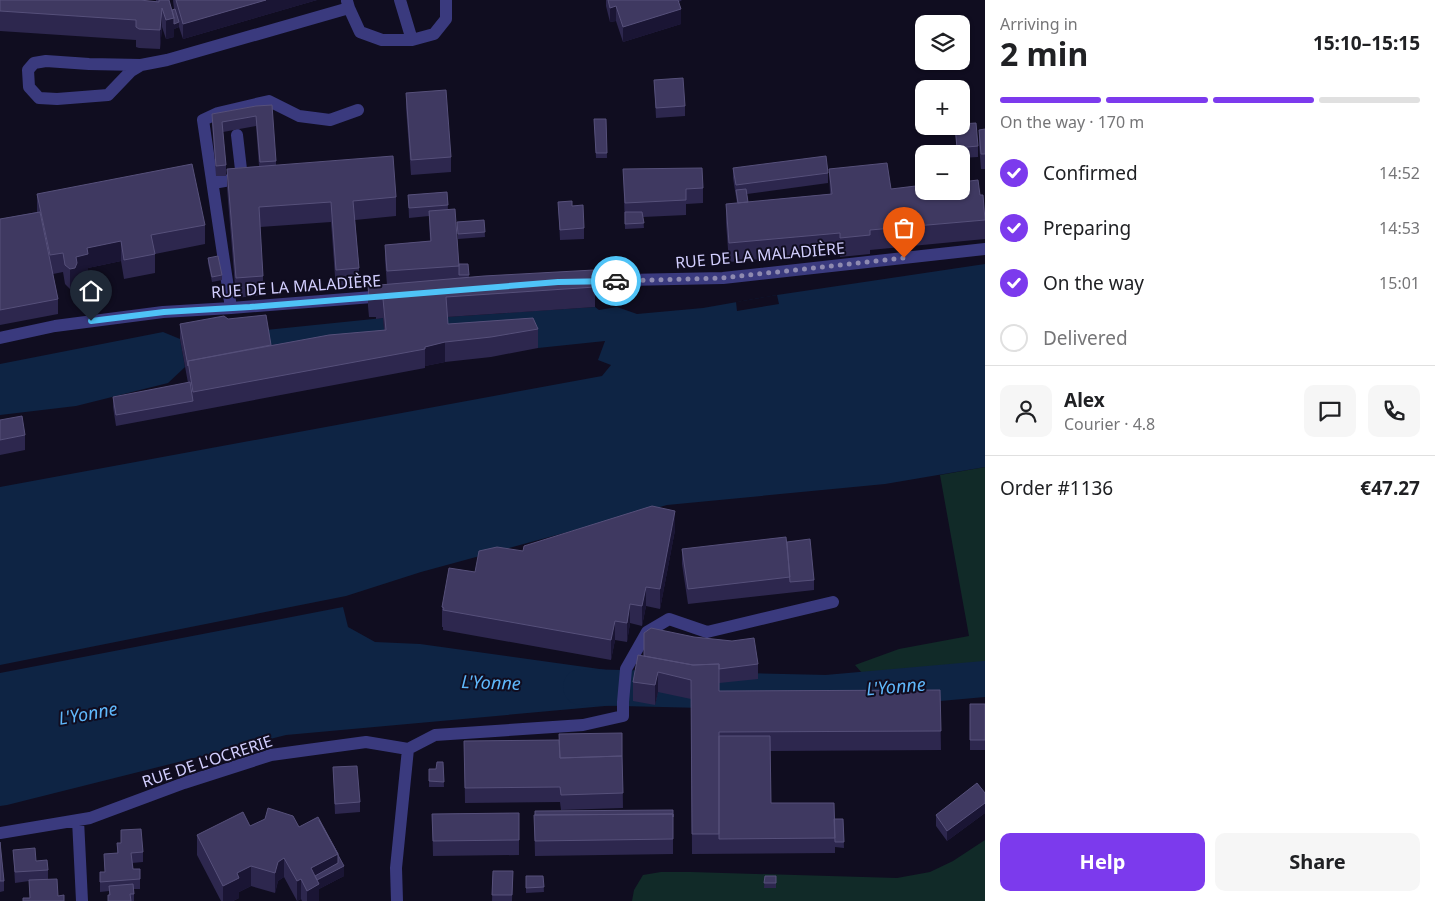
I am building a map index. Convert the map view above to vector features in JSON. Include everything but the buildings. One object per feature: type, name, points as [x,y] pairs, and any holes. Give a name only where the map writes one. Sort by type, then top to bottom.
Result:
[{"type":"street","points":[[400,0],[412,40]]},
{"type":"street","points":[[141,65],[131,71],[108,95],[57,99],[39,98],[28,88],[28,70],[34,63],[46,60],[89,64],[141,65],[167,60],[348,4],[360,32],[382,40],[412,40],[434,34],[446,19],[446,0]]},
{"type":"street","points":[[231,308],[203,120],[218,113],[269,101],[299,116],[330,120],[358,110]]},
{"type":"street","points":[[213,183],[242,178],[237,135]]},
{"type":"street","name":"RUE DE LA MALADIÈRE","points":[[567,282],[722,278],[985,249]]},
{"type":"street","name":"RUE DE LA MALADIÈRE","points":[[0,338],[55,326],[164,312],[397,295]]},
{"type":"street","points":[[397,901],[396,868],[408,750],[435,735],[583,725],[623,716],[626,669],[647,632],[669,619],[707,632],[832,602]]},
{"type":"street","name":"RUE DE L'OCRERIE","points":[[0,833],[90,818],[184,783],[271,755],[366,742],[408,750]]},
{"type":"street","points":[[78,820],[82,901]]},
{"type":"green space","points":[[985,467],[985,672],[928,680],[870,682],[855,665],[899,649],[969,636],[940,475]]},
{"type":"green space","points":[[985,840],[985,901],[632,901],[634,890],[643,875],[661,872],[691,872],[897,878],[930,872],[953,861]]},
{"type":"water","points":[[985,264],[985,467],[885,484],[667,505],[421,572],[346,596],[0,665],[0,487],[602,376],[611,365],[598,360],[605,341],[538,348],[448,343],[446,317],[595,307],[599,310],[617,307],[637,314],[703,308]]},
{"type":"water","points":[[383,318],[386,349],[272,365],[266,330]]},
{"type":"water","points":[[163,332],[180,339],[185,367],[168,383],[76,406],[0,415],[0,364]]},
{"type":"water","points":[[343,607],[348,627],[375,642],[420,644],[621,672],[616,705],[286,735],[0,806],[0,673]]},
{"type":"pier","points":[[777,295],[779,304],[737,311],[736,302]]},
{"type":"waterway","name":"L'Yonne","points":[[581,687],[827,693],[985,679]]},
{"type":"way so far","points":[[616,281],[722,278],[904,258]]},
{"type":"route","points":[[91,321],[164,312],[250,307],[558,282],[616,281]]}]
